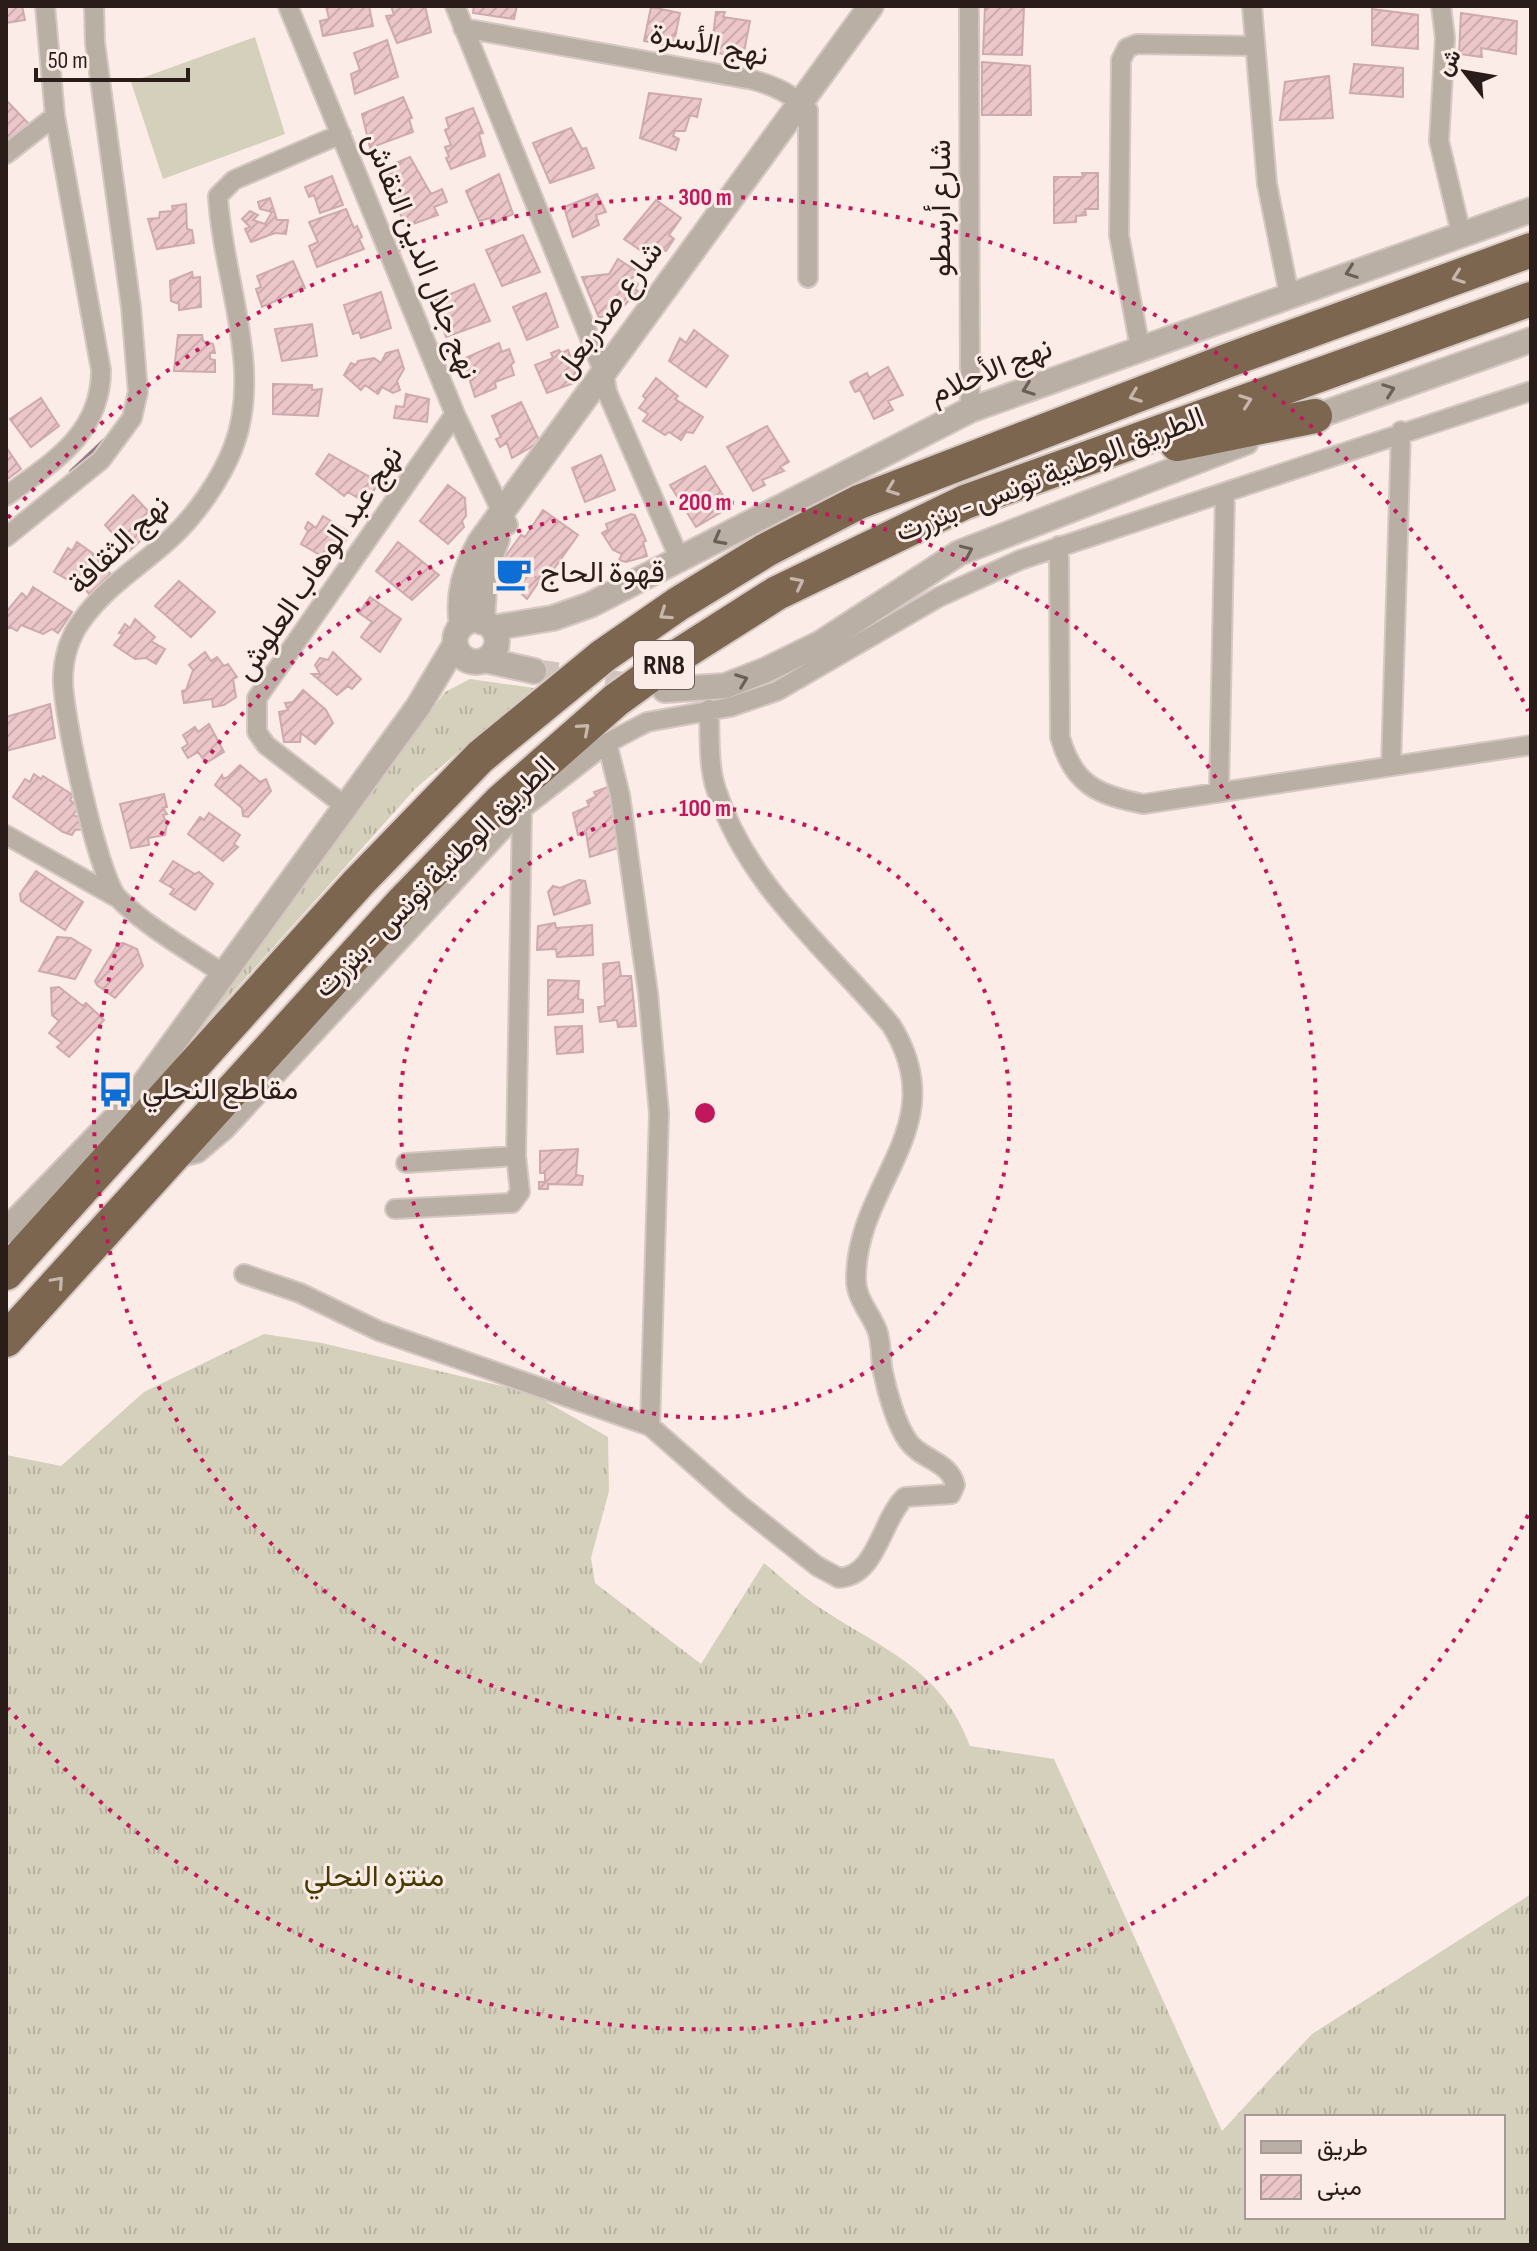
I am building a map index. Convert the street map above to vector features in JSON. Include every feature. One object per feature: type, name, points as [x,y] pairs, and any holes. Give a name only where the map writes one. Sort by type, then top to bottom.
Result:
[{"type":"highway","name":"الطريق الوطنية تونس - بنزرت","points":[[6,1273],[368,872],[480,757],[603,656],[678,604],[766,550],[859,502],[1229,360],[1531,250]]},
{"type":"highway","name":"الطريق الوطنية تونس - بنزرت","points":[[6,1340],[170,1157],[468,835],[616,700],[670,661],[777,593],[883,539],[965,502],[1531,299]]},
{"type":"highway","name":"RN8","points":[[883,539],[1177,444],[1315,416]]},
{"type":"street","points":[[6,496],[69,450],[94,413],[101,390],[101,370],[55,116],[45,6]]},
{"type":"street","points":[[6,537],[101,460],[132,418],[138,392],[131,307],[95,43],[94,6]]},
{"type":"street","name":"نهج جلال الدين النقاش","points":[[288,6],[455,414],[505,519]]},
{"type":"street","points":[[455,6],[680,560]]},
{"type":"street","name":"شارع صدربعل","points":[[475,640],[487,560],[505,519],[803,106],[871,6]]},
{"type":"street","name":"شارع صدربعل","points":[[803,106],[886,6]]},
{"type":"street","name":"شارع أرسطو","points":[[969,6],[970,410]]},
{"type":"street","points":[[1252,6],[1267,184],[1289,294]]},
{"type":"street","points":[[1441,6],[1445,38],[1439,141],[1461,233]]},
{"type":"street","name":"نهج الأسرة","points":[[463,28],[753,80],[775,86],[803,106]]},
{"type":"street","points":[[1140,348],[1119,235],[1121,60],[1127,48],[1137,44],[1254,46]]},
{"type":"street","points":[[803,106],[808,278]]},
{"type":"street","points":[[6,154],[55,116]]},
{"type":"street","name":"نهج الثقافة","points":[[116,897],[98,848],[64,709],[66,649],[82,620],[111,587],[173,536],[202,500],[233,450],[241,422],[244,379],[218,196],[234,180],[341,134]]},
{"type":"street","name":"نهج الأحلام","points":[[475,640],[590,605],[970,410],[1531,210]]},
{"type":"street","points":[[665,690],[725,686],[766,670],[821,643],[959,553],[1315,416],[1531,340]]},
{"type":"street","points":[[170,1157],[184,1158],[198,1153],[225,1130],[522,809],[607,743],[647,722],[751,701],[777,691],[939,597],[1059,546],[1225,493],[1401,431],[1531,391]]},
{"type":"street","name":"نهج عبد الوهاب العلوش","points":[[345,806],[266,745],[257,732],[257,698],[455,414]]},
{"type":"street","points":[[1391,766],[1401,431]]},
{"type":"street","points":[[1219,791],[1225,493]]},
{"type":"street","points":[[1059,546],[1060,737],[1067,762],[1084,782],[1111,798],[1143,804],[1531,745]]},
{"type":"street","points":[[6,1231],[130,1103],[418,707],[475,640],[534,671]]},
{"type":"street","points":[[244,1274],[300,1293],[379,1331],[650,1426],[740,1505],[817,1566],[839,1578],[857,1574],[867,1563],[905,1497],[951,1494],[955,1485],[951,1472],[913,1448],[905,1437],[883,1374],[878,1331],[859,1295],[856,1279],[869,1218],[910,1122],[914,1095],[913,1071],[904,1045],[891,1025],[771,894],[748,856],[715,786],[709,709]]},
{"type":"street","points":[[607,743],[620,795],[644,962],[659,1113],[650,1426]]},
{"type":"street","points":[[395,1209],[512,1203],[521,1187],[516,1156],[522,809]]},
{"type":"street","points":[[6,835],[116,897],[222,973]]},
{"type":"street","points":[[406,1163],[516,1156]]},
{"type":"green space","points":[[255,37],[285,134],[163,179],[131,82]]},
{"type":"green space","points":[[470,679],[534,688],[416,788],[175,1057],[445,692]]},
{"type":"green space","name":"منتزه النحلي","points":[[264,1334],[322,1343],[531,1393],[608,1437],[609,1491],[591,1558],[595,1583],[701,1664],[764,1563],[813,1603],[905,1661],[924,1677],[957,1718],[970,1746],[1054,1759],[1222,2131],[1312,2034],[1531,1894],[1531,2245],[6,2245],[6,1455],[61,1466],[144,1392]]},
{"type":"building","points":[[6,6],[22,6],[25,20],[6,23]]},
{"type":"building","points":[[326,6],[369,6],[373,26],[323,36],[320,21],[329,19]]},
{"type":"building","points":[[391,6],[425,6],[431,32],[397,43],[386,16],[394,15]]},
{"type":"building","points":[[474,6],[517,6],[514,19],[473,13]]},
{"type":"building","points":[[985,6],[1024,6],[1022,55],[983,54]]},
{"type":"building","points":[[651,7],[680,13],[673,47],[644,41]]},
{"type":"building","points":[[1372,9],[1418,15],[1418,49],[1372,45]]},
{"type":"building","points":[[716,12],[725,12],[723,17],[750,21],[743,57],[711,52]]},
{"type":"building","points":[[1461,13],[1517,21],[1516,54],[1481,48],[1482,57],[1459,54]]},
{"type":"building","points":[[387,40],[398,77],[355,94],[351,74],[360,70],[354,53]]},
{"type":"building","points":[[982,62],[1030,66],[1031,115],[982,115]]},
{"type":"building","points":[[1354,64],[1403,68],[1403,97],[1350,93]]},
{"type":"building","points":[[1329,76],[1333,118],[1280,120],[1285,82]]},
{"type":"building","points":[[649,93],[701,99],[697,117],[690,115],[685,131],[675,131],[673,136],[679,139],[676,150],[640,138]]},
{"type":"building","points":[[403,97],[412,118],[409,119],[413,132],[370,148],[362,114]]},
{"type":"building","points":[[6,100],[29,124],[6,141]]},
{"type":"building","points":[[473,108],[483,133],[479,134],[485,156],[451,169],[446,158],[449,157],[445,147],[451,145],[445,130],[449,128],[446,118]]},
{"type":"building","points":[[571,128],[582,149],[586,148],[594,168],[550,183],[533,143]]},
{"type":"building","points":[[410,157],[431,194],[442,189],[447,202],[434,207],[438,215],[405,227],[384,168]]},
{"type":"building","points":[[1082,173],[1098,173],[1098,209],[1085,209],[1086,215],[1076,216],[1076,222],[1054,223],[1054,177],[1083,177]]},
{"type":"building","points":[[499,174],[513,214],[492,224],[490,218],[479,221],[466,191]]},
{"type":"building","points":[[332,176],[343,205],[320,213],[314,195],[309,197],[305,187]]},
{"type":"building","points":[[597,194],[606,212],[596,215],[599,225],[573,237],[564,207]]},
{"type":"building","points":[[270,198],[277,220],[288,220],[286,234],[275,233],[251,242],[245,229],[250,227],[242,219],[250,211],[258,215],[253,220],[265,224],[272,212],[260,209],[258,202]]},
{"type":"building","points":[[656,200],[681,218],[669,235],[674,239],[666,251],[659,248],[653,259],[624,239]]},
{"type":"building","points":[[186,204],[187,229],[192,230],[194,243],[157,249],[148,219],[159,218],[160,212],[173,211],[172,206]]},
{"type":"building","points":[[346,209],[354,228],[357,226],[362,237],[359,239],[364,249],[317,267],[309,246],[318,242],[309,222]]},
{"type":"building","points":[[523,235],[540,272],[502,286],[486,250]]},
{"type":"building","points":[[618,259],[638,272],[631,279],[638,284],[635,289],[638,291],[621,309],[599,318],[582,277],[609,274]]},
{"type":"building","points":[[293,261],[305,288],[262,307],[256,289],[261,287],[257,276]]},
{"type":"building","points":[[192,272],[193,278],[200,277],[201,307],[179,310],[179,304],[171,301],[170,281]]},
{"type":"building","points":[[474,284],[490,321],[446,337],[434,301]]},
{"type":"building","points":[[381,292],[391,328],[361,338],[359,332],[353,334],[344,305]]},
{"type":"building","points":[[546,293],[558,327],[527,340],[513,307]]},
{"type":"building","points":[[312,324],[317,356],[282,361],[275,329]]},
{"type":"building","points":[[694,330],[728,356],[706,387],[669,361],[680,338],[686,343]]},
{"type":"building","points":[[178,335],[202,335],[203,341],[213,344],[215,353],[210,353],[210,359],[215,360],[215,372],[174,371]]},
{"type":"building","points":[[499,343],[502,352],[509,349],[514,362],[511,365],[514,375],[495,382],[496,388],[475,397],[463,359]]},
{"type":"building","points":[[398,350],[404,369],[397,381],[400,390],[393,393],[382,387],[378,394],[365,385],[361,390],[344,375],[351,363],[356,365],[358,361],[374,358],[381,363],[386,353]]},
{"type":"building","points":[[559,350],[562,353],[568,350],[579,381],[547,393],[535,365],[553,358],[551,353]]},
{"type":"building","points":[[888,367],[903,395],[888,401],[893,410],[874,419],[860,390],[855,392],[850,382],[867,373],[869,378]]},
{"type":"building","points":[[656,378],[678,396],[675,399],[703,417],[693,433],[686,432],[681,440],[669,432],[665,435],[643,421],[648,414],[639,408],[646,399],[643,396]]},
{"type":"building","points":[[273,384],[312,385],[312,390],[322,389],[318,416],[273,414]]},
{"type":"building","points":[[406,394],[429,399],[427,422],[394,418],[396,406],[404,407]]},
{"type":"building","points":[[41,398],[59,426],[31,447],[10,419]]},
{"type":"building","points":[[521,402],[540,442],[512,458],[507,443],[500,447],[496,439],[501,437],[492,416]]},
{"type":"building","points":[[767,426],[789,462],[780,467],[784,471],[762,480],[765,485],[753,491],[727,447]]},
{"type":"building","points":[[6,447],[21,469],[6,480]]},
{"type":"building","points":[[329,454],[379,482],[373,484],[376,487],[366,503],[348,492],[344,496],[316,474]]},
{"type":"building","points":[[601,455],[615,490],[585,502],[572,468]]},
{"type":"building","points":[[705,466],[730,507],[696,527],[670,485]]},
{"type":"building","points":[[448,485],[465,498],[466,516],[462,521],[464,527],[448,544],[420,521]]},
{"type":"building","points":[[133,495],[148,511],[140,523],[150,532],[129,551],[105,525]]},
{"type":"building","points":[[543,510],[578,535],[544,583],[505,557],[521,535],[525,537]]},
{"type":"building","points":[[635,515],[646,541],[643,542],[647,556],[626,562],[619,560],[622,554],[613,550],[602,533],[608,530],[606,524]]},
{"type":"building","points":[[323,516],[350,533],[340,550],[334,547],[327,559],[301,544],[308,531],[305,528],[308,522],[316,528]]},
{"type":"building","points":[[77,542],[106,563],[103,567],[111,574],[89,594],[82,585],[54,572],[68,548],[72,551]]},
{"type":"building","points":[[398,542],[439,575],[412,600],[376,571]]},
{"type":"building","name":"قهوة الحاج","points":[[499,554],[540,580],[527,599],[492,565]]},
{"type":"building","points":[[179,581],[215,612],[191,637],[155,606]]},
{"type":"building","points":[[33,587],[72,612],[58,633],[52,629],[43,634],[21,625],[17,631],[10,627],[6,630],[6,612],[22,593],[27,598]]},
{"type":"building","points":[[370,597],[401,619],[380,652],[361,637],[372,622],[359,613]]},
{"type":"building","points":[[135,619],[155,637],[151,641],[165,649],[156,664],[146,658],[135,659],[114,645],[123,634],[119,633],[125,624],[130,628]]},
{"type":"building","points":[[205,652],[211,661],[217,657],[224,666],[228,664],[237,677],[233,679],[236,697],[224,705],[213,707],[212,699],[184,703],[182,691],[186,690],[193,670],[189,665]]},
{"type":"building","points":[[333,652],[361,679],[352,689],[348,686],[337,695],[312,674],[320,674],[315,665],[320,658],[328,660]]},
{"type":"building","points":[[303,690],[326,710],[333,723],[315,744],[301,733],[300,742],[284,742],[279,712],[288,710],[285,703],[293,702]]},
{"type":"building","points":[[50,704],[55,738],[6,751],[6,717]]},
{"type":"building","points":[[209,724],[224,752],[206,763],[198,752],[188,758],[182,748],[188,744],[183,735],[195,727],[198,732]]},
{"type":"building","points":[[240,765],[260,782],[266,779],[271,791],[248,817],[243,816],[242,808],[215,785],[222,775],[223,779],[228,777]]},
{"type":"building","points":[[34,774],[41,779],[43,776],[73,795],[70,800],[78,807],[73,815],[83,819],[85,829],[75,830],[72,835],[63,832],[13,797],[25,779],[30,782]]},
{"type":"building","points":[[613,785],[621,847],[590,857],[586,833],[578,835],[573,813],[589,806],[587,801],[596,796],[594,792]]},
{"type":"building","points":[[164,794],[167,807],[163,808],[167,814],[163,815],[167,824],[165,835],[148,838],[149,845],[131,848],[120,804]]},
{"type":"building","points":[[209,813],[240,835],[234,844],[238,847],[223,861],[188,834],[200,817],[204,820]]},
{"type":"building","points":[[173,861],[195,874],[199,872],[213,884],[195,910],[170,894],[174,889],[160,881]]},
{"type":"building","points":[[36,871],[83,902],[65,930],[21,901],[20,894]]},
{"type":"building","points":[[579,880],[585,881],[590,903],[554,915],[548,892],[553,886],[560,888]]},
{"type":"building","points":[[555,923],[556,928],[592,925],[593,955],[557,957],[556,949],[537,950],[538,926]]},
{"type":"building","points":[[57,937],[71,938],[91,950],[75,979],[39,971]]},
{"type":"building","points":[[118,944],[137,949],[143,966],[115,998],[95,981]]},
{"type":"building","points":[[619,962],[621,976],[631,976],[636,1026],[618,1027],[617,1020],[600,1022],[598,1007],[605,1006],[603,964]]},
{"type":"building","points":[[548,980],[579,981],[578,999],[583,1000],[583,1012],[548,1015]]},
{"type":"building","points":[[59,987],[83,1006],[86,1003],[104,1020],[69,1057],[57,1047],[62,1043],[49,1033],[59,1021],[52,1015],[51,988]]},
{"type":"building","points":[[582,1026],[583,1052],[557,1054],[555,1027]]},
{"type":"building","points":[[578,1149],[576,1175],[583,1176],[582,1185],[548,1184],[548,1189],[539,1189],[539,1182],[545,1182],[545,1173],[540,1173],[540,1151]]},
{"type":"waterway","points":[[72,472],[105,441]]},
{"type":"tunnel","points":[[534,671],[643,687]]},
{"type":"place","name":"قهوة الحاج","points":[[514,573]]},
{"type":"place","name":"مقاطع النحلي","points":[[116,1090]]}]
